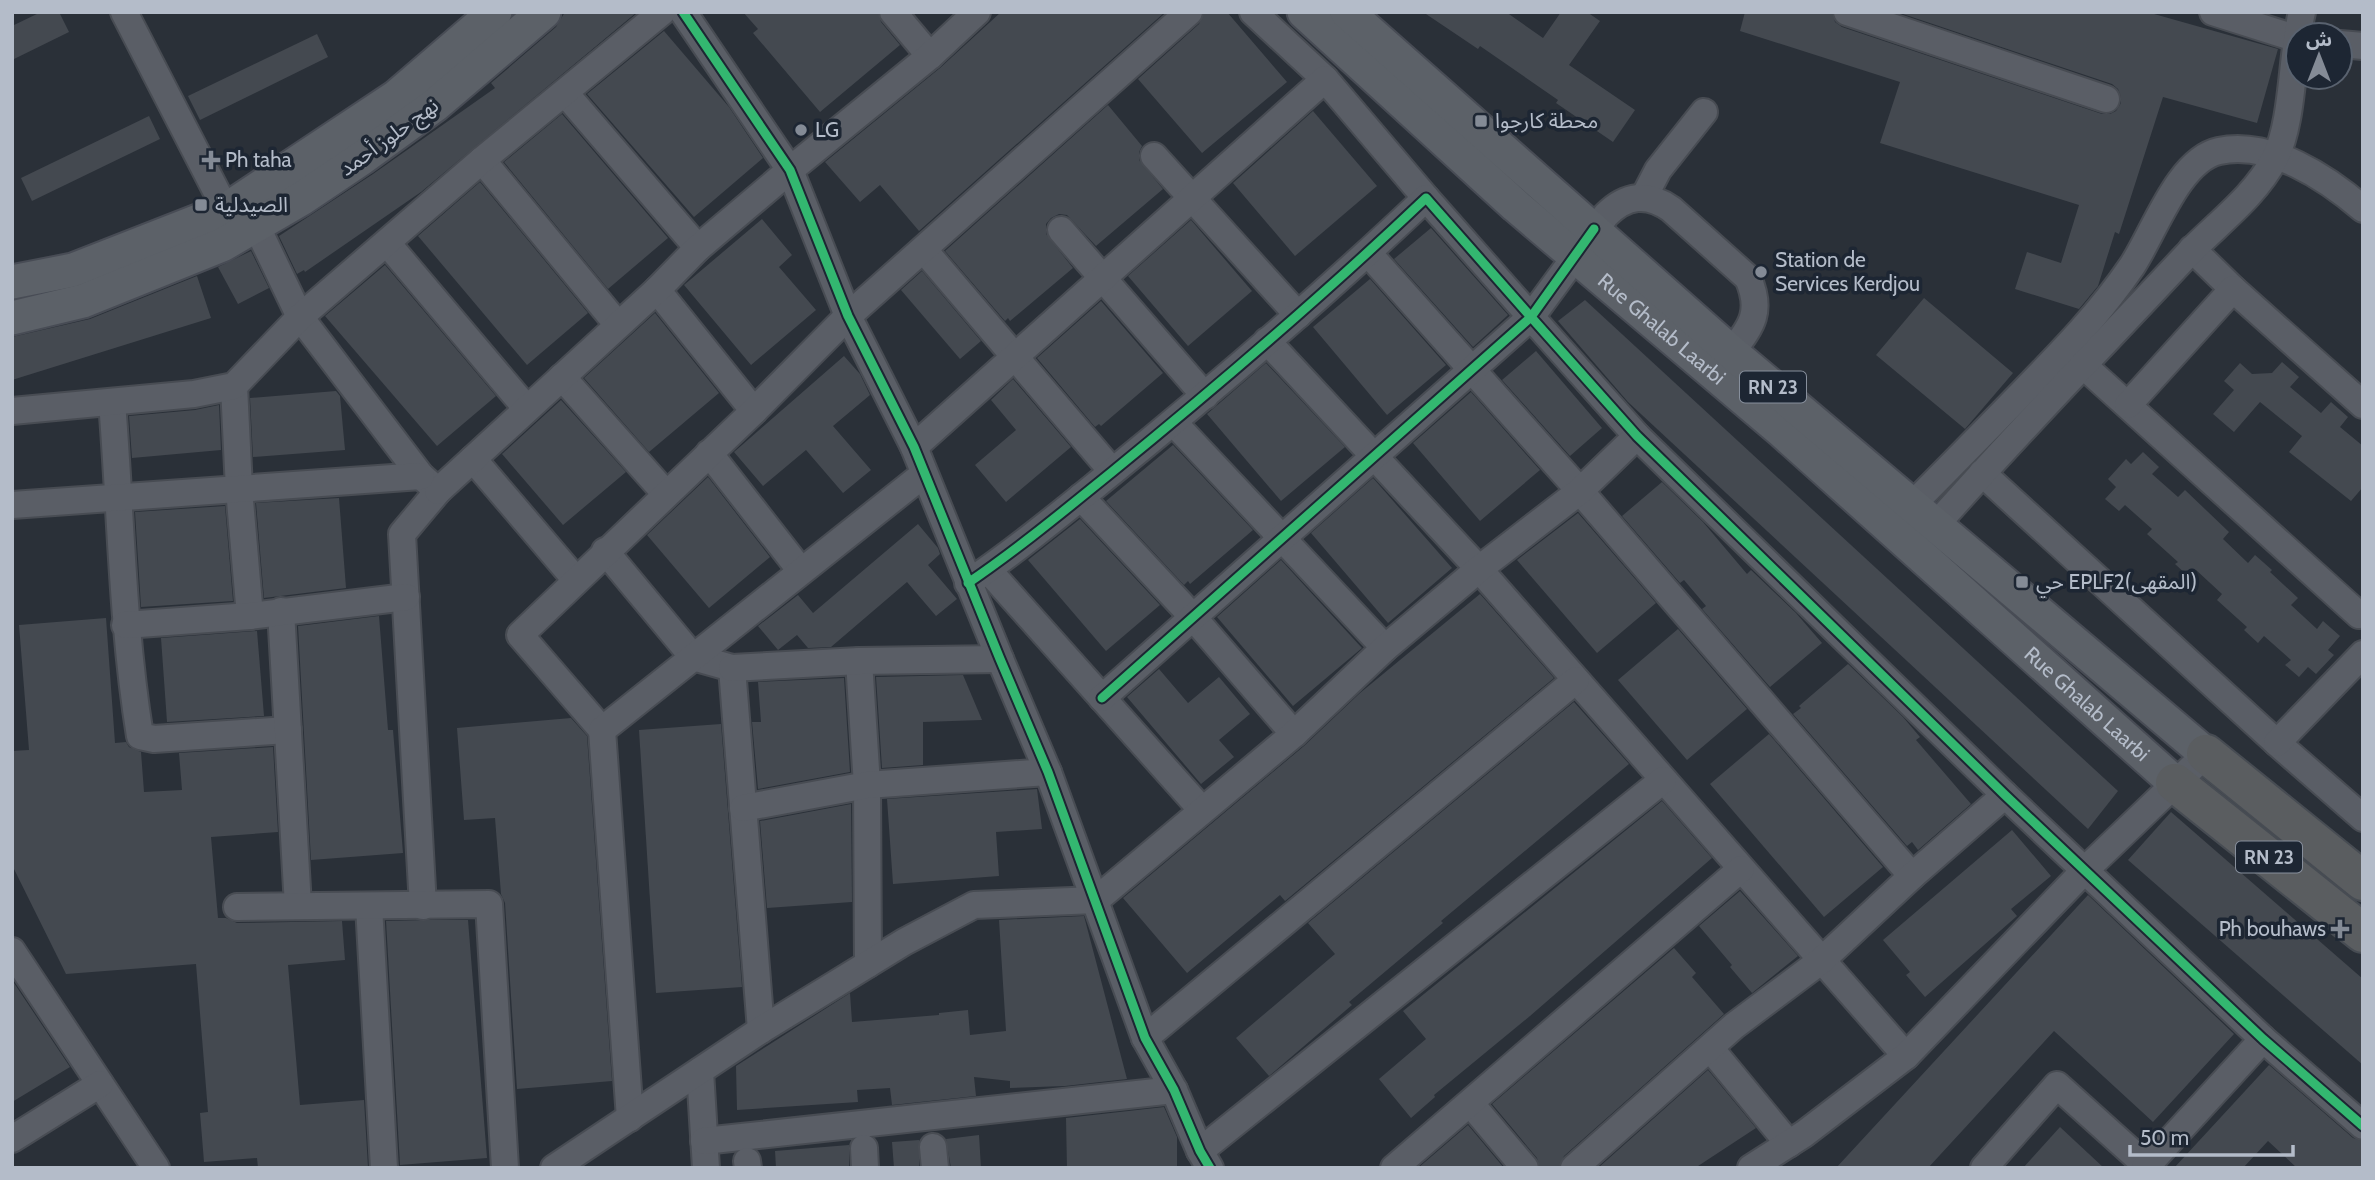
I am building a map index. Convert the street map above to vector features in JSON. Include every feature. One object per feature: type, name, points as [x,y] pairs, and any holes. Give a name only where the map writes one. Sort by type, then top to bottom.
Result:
[{"type":"highway","name":"RN 23","points":[[2206,754],[2363,881]]},
{"type":"highway","name":"RN 23","points":[[2175,783],[2363,933]]},
{"type":"main road","name":"نهج حلوز أحمد","points":[[12,282],[72,270],[211,216],[396,97],[495,12]]},
{"type":"main road","name":"نهج حلوز أحمد","points":[[12,318],[83,301],[222,245],[302,199],[435,105],[544,12]]},
{"type":"main road","name":"Rue Ghalab Laarbi","points":[[1304,12],[1574,256],[1924,515],[2206,754]]},
{"type":"main road","name":"Rue Ghalab Laarbi","points":[[1347,12],[1731,352],[1751,387],[2175,783]]},
{"type":"street","points":[[124,12],[211,216],[256,225],[300,317],[430,483]]},
{"type":"street","points":[[12,411],[194,394],[234,386],[300,317],[482,160],[662,12]]},
{"type":"street","points":[[683,12],[790,170],[848,316],[914,447],[924,474],[978,576],[1000,659],[1048,772],[1145,1038],[1174,1090],[1205,1159],[1663,780]]},
{"type":"street","points":[[893,12],[930,56]]},
{"type":"street","points":[[12,505],[239,489],[430,483],[474,459],[657,290],[698,248],[930,56],[977,12]]},
{"type":"street","points":[[630,1118],[602,730],[520,635],[754,411],[848,316],[1189,12]]},
{"type":"street","points":[[1253,12],[1325,79],[1426,198],[1637,436],[2084,871],[2263,1039],[2363,1126]]},
{"type":"street","points":[[1847,12],[2106,99]]},
{"type":"street","points":[[2213,12],[2284,35]]},
{"type":"street","points":[[914,447],[1325,79]]},
{"type":"street","points":[[1924,515],[1982,473],[2192,249],[2241,203],[2264,176],[2276,156],[2287,116],[2290,91]]},
{"type":"street","points":[[565,93],[698,248]]},
{"type":"street","points":[[1644,197],[1658,170],[1704,112]]},
{"type":"street","points":[[1924,515],[2096,315],[2144,248],[2178,183],[2190,167],[2202,158],[2220,151],[2243,150],[2276,156],[2323,177],[2363,209]]},
{"type":"street","points":[[1154,156],[1298,315]]},
{"type":"street","points":[[482,160],[618,325]]},
{"type":"street","points":[[978,576],[1174,423],[1368,254],[1426,198]]},
{"type":"street","points":[[1102,698],[1531,317],[1594,229],[1616,205],[1629,198],[1658,200],[1748,278],[1754,293],[1752,324],[1731,352]]},
{"type":"street","points":[[1061,230],[1205,396]]},
{"type":"street","points":[[387,243],[527,409]]},
{"type":"street","points":[[2192,249],[2363,405]]},
{"type":"street","points":[[924,250],[1112,471]]},
{"type":"street","points":[[1368,254],[1580,491],[1912,876]]},
{"type":"street","points":[[2128,405],[2233,289]]},
{"type":"street","points":[[657,290],[754,411]]},
{"type":"street","points":[[1267,341],[1479,569],[1906,1056]]},
{"type":"street","points":[[2084,366],[2361,614],[2353,631],[2354,640],[2363,654],[2277,743]]},
{"type":"street","points":[[562,377],[666,494]]},
{"type":"street","points":[[234,386],[239,489],[250,616]]},
{"type":"street","points":[[112,402],[125,625],[140,736],[154,739],[288,730]]},
{"type":"street","points":[[1174,423],[1385,648]]},
{"type":"street","points":[[554,1168],[761,1030],[904,942],[974,905],[1096,900],[1294,734],[1385,648],[1479,569],[1580,491],[1637,436]]},
{"type":"street","points":[[709,453],[801,571]]},
{"type":"street","points":[[474,459],[576,580]]},
{"type":"street","points":[[1982,473],[2277,743],[2363,818]]},
{"type":"street","points":[[602,730],[924,474]]},
{"type":"street","points":[[423,906],[402,534],[430,483]]},
{"type":"street","points":[[1082,497],[1192,616],[1294,734]]},
{"type":"street","points":[[606,551],[693,657],[732,668],[1000,659]]},
{"type":"street","points":[[978,576],[1102,698],[1202,810]]},
{"type":"street","points":[[125,625],[250,616],[406,597]]},
{"type":"street","points":[[281,611],[299,906]]},
{"type":"street","points":[[859,662],[867,785],[869,964]]},
{"type":"street","points":[[732,668],[761,1030]]},
{"type":"street","points":[[1145,1038],[1576,680]]},
{"type":"street","points":[[1751,1168],[1789,1144],[1906,1056],[2084,871],[2206,754]]},
{"type":"street","points":[[743,808],[867,785],[1048,772]]},
{"type":"street","points":[[1574,1168],[1734,1026],[1822,960],[1912,876],[2005,795]]},
{"type":"street","points":[[1404,1164],[1741,869]]},
{"type":"street","points":[[237,906],[489,904],[505,1168]]},
{"type":"street","points":[[369,906],[384,1168]]},
{"type":"street","points":[[12,951],[156,1168]]},
{"type":"street","points":[[1984,1168],[2057,1085],[2146,1167],[2263,1039]]},
{"type":"street","points":[[1710,1048],[1789,1144]]},
{"type":"street","points":[[700,1070],[706,1168]]},
{"type":"street","points":[[12,1139],[100,1084]]},
{"type":"street","points":[[704,1141],[1174,1090]]},
{"type":"street","points":[[1471,1104],[1525,1168]]},
{"type":"building","points":[[41,12],[59,12],[69,32],[12,60],[12,26]]},
{"type":"building","points":[[565,12],[637,12],[421,192],[305,272],[304,270],[297,274],[279,236],[495,88],[491,83],[556,27]]},
{"type":"building","points":[[743,12],[878,12],[881,22],[900,45],[820,112],[753,33],[758,29]]},
{"type":"building","points":[[1001,12],[1165,12],[919,231],[880,185],[860,202],[825,162],[940,68]]},
{"type":"building","points":[[1204,12],[1227,12],[1287,82],[1202,153],[1138,79],[1199,24]]},
{"type":"building","points":[[1423,12],[1506,12],[1543,38],[1561,12],[1587,12],[1600,21],[1569,65],[1635,110],[1613,142],[1480,46],[1478,49]]},
{"type":"building","points":[[1745,12],[1832,12],[1835,22],[1842,27],[2102,114],[2116,111],[2121,103],[2118,89],[2112,84],[1897,12],[2147,12],[2278,49],[2257,123],[2163,97],[2119,234],[2115,232],[2098,286],[2079,309],[2015,289],[2027,252],[2061,263],[2079,205],[1880,143],[1900,82],[1740,31]]},
{"type":"building","points":[[664,31],[729,107],[763,158],[694,217],[587,94]]},
{"type":"building","points":[[317,34],[328,57],[200,120],[188,96]]},
{"type":"building","points":[[1108,105],[1142,146],[1139,160],[1163,189],[1096,246],[1067,215],[1059,214],[1051,218],[1046,224],[1046,234],[1073,268],[1010,321],[1008,318],[1005,321],[945,251]]},
{"type":"building","points":[[1313,111],[1377,186],[1295,256],[1233,183]]},
{"type":"building","points":[[562,114],[668,238],[608,289],[504,162]]},
{"type":"building","points":[[149,116],[160,139],[32,201],[21,178]]},
{"type":"building","points":[[480,182],[588,313],[527,365],[418,236]]},
{"type":"building","points":[[762,219],[792,255],[779,267],[816,310],[751,365],[684,285]]},
{"type":"building","points":[[1191,220],[1252,291],[1188,346],[1128,276]]},
{"type":"building","points":[[1431,228],[1508,315],[1473,347],[1394,259]]},
{"type":"building","points":[[251,251],[269,288],[238,304],[218,267]]},
{"type":"building","points":[[385,265],[496,396],[437,446],[325,316]]},
{"type":"building","points":[[922,271],[981,341],[960,359],[901,290]]},
{"type":"building","points":[[197,276],[211,318],[12,380],[12,337],[90,319]]},
{"type":"building","points":[[1370,279],[1446,365],[1387,415],[1313,327]]},
{"type":"building","points":[[1924,298],[2013,373],[1965,429],[1876,355]]},
{"type":"building","points":[[1585,300],[2118,791],[2088,829],[1628,402],[1558,321]]},
{"type":"building","points":[[1101,301],[1163,373],[1101,426],[1099,424],[1095,427],[1037,358]]},
{"type":"building","points":[[655,313],[719,393],[649,452],[584,378]]},
{"type":"building","points":[[1536,351],[1602,428],[1570,456],[1502,380]]},
{"type":"building","points":[[844,356],[860,374],[870,395],[833,426],[871,470],[843,493],[806,450],[763,486],[734,452]]},
{"type":"building","points":[[2282,362],[2299,377],[2290,387],[2321,413],[2331,402],[2348,417],[2340,427],[2363,446],[2363,487],[2351,501],[2289,452],[2302,436],[2260,402],[2234,432],[2213,414],[2234,390],[2224,381],[2240,363],[2252,374],[2272,373]]},
{"type":"building","points":[[1266,363],[1345,447],[1281,501],[1207,414]]},
{"type":"building","points":[[1013,379],[1071,447],[1006,502],[975,465],[1016,430],[991,400]]},
{"type":"building","points":[[336,391],[340,396],[345,450],[253,457],[250,398]]},
{"type":"building","points":[[1471,392],[1540,470],[1480,521],[1413,443]]},
{"type":"building","points":[[561,400],[626,472],[563,525],[502,454]]},
{"type":"building","points":[[219,405],[221,450],[132,458],[129,416]]},
{"type":"building","points":[[1173,445],[1253,530],[1190,584],[1188,581],[1184,585],[1106,501]]},
{"type":"building","points":[[2143,452],[2159,467],[2152,474],[2178,497],[2185,490],[2229,532],[2223,539],[2248,563],[2255,555],[2272,570],[2270,572],[2298,598],[2291,605],[2317,629],[2323,621],[2340,636],[2328,650],[2334,655],[2316,674],[2308,667],[2299,677],[2285,665],[2291,660],[2264,636],[2258,643],[2244,630],[2247,627],[2217,600],[2222,594],[2196,570],[2189,577],[2175,564],[2178,562],[2147,534],[2152,529],[2125,505],[2119,511],[2105,499],[2116,487],[2108,479],[2126,459],[2131,464]]},
{"type":"building","points":[[708,477],[770,557],[709,608],[647,535]]},
{"type":"building","points":[[1373,478],[1452,568],[1388,623],[1311,533]]},
{"type":"building","points":[[1662,482],[1703,522],[1747,574],[1751,570],[1796,613],[1822,643],[1770,687],[1702,609],[1706,606],[1684,580],[1680,583],[1622,516]]},
{"type":"building","points":[[339,498],[346,588],[264,598],[256,503]]},
{"type":"building","points":[[225,506],[233,601],[141,607],[135,512]]},
{"type":"building","points":[[1578,513],[1656,603],[1597,653],[1517,560]]},
{"type":"building","points":[[1080,519],[1160,605],[1106,651],[1028,560]]},
{"type":"building","points":[[918,524],[940,554],[928,565],[957,599],[936,616],[907,582],[831,647],[808,648],[797,635],[778,650],[758,626],[798,595],[813,613]]},
{"type":"building","points":[[1281,560],[1362,648],[1293,706],[1217,617]]},
{"type":"building","points":[[1480,594],[1554,678],[1285,901],[1280,895],[1187,973],[1123,898],[1304,746],[1360,693]]},
{"type":"building","points":[[379,616],[388,730],[393,730],[403,853],[311,860],[298,626]]},
{"type":"building","points":[[106,618],[115,743],[126,742],[129,747],[141,752],[144,792],[182,790],[179,753],[273,747],[278,832],[211,837],[218,918],[237,923],[342,921],[345,960],[288,965],[300,1105],[364,1100],[368,1167],[258,1168],[257,1158],[204,1162],[200,1113],[208,1112],[196,964],[66,974],[12,865],[12,751],[29,750],[19,625]]},
{"type":"building","points":[[1678,629],[1747,709],[1687,760],[1618,680]]},
{"type":"building","points":[[257,631],[264,716],[167,722],[161,638]]},
{"type":"building","points":[[1848,664],[1903,717],[1920,737],[1916,740],[1971,804],[1918,850],[1912,842],[1907,846],[1793,714]]},
{"type":"building","points":[[1159,669],[1188,703],[1219,677],[1250,714],[1219,740],[1234,757],[1201,784],[1127,697]]},
{"type":"building","points":[[963,675],[982,720],[923,722],[923,765],[882,768],[876,677]]},
{"type":"building","points":[[844,678],[850,772],[758,789],[752,722],[761,722],[758,682]]},
{"type":"building","points":[[1574,702],[1629,764],[1441,921],[1443,923],[1349,1002],[1352,1005],[1269,1076],[1236,1038],[1335,954],[1308,923]]},
{"type":"building","points":[[571,718],[587,736],[612,1081],[517,1089],[505,903],[501,894],[495,818],[464,820],[457,728]]},
{"type":"building","points":[[721,724],[742,987],[656,993],[639,730]]},
{"type":"building","points":[[1769,734],[1883,867],[1824,917],[1710,784]]},
{"type":"building","points":[[1037,789],[1042,829],[996,832],[999,876],[893,884],[887,799]]},
{"type":"building","points":[[1662,801],[1712,858],[1530,1016],[1434,1095],[1435,1097],[1411,1118],[1379,1079],[1426,1039],[1403,1011]]},
{"type":"building","points":[[851,804],[852,902],[767,908],[760,821]]},
{"type":"building","points":[[2171,812],[2363,979],[2363,1065],[2128,860]]},
{"type":"building","points":[[2012,830],[2051,876],[2011,909],[2017,916],[1925,997],[1906,975],[1910,972],[1883,940]]},
{"type":"building","points":[[1740,891],[1798,956],[1752,993],[1699,926]]},
{"type":"building","points":[[2088,895],[2234,1034],[2153,1122],[2054,1031],[1928,1168],[1836,1168]]},
{"type":"building","points":[[1084,916],[1127,1079],[1065,1086],[1010,1088],[1010,1081],[974,1077],[976,1096],[892,1105],[890,1088],[857,1090],[858,1102],[737,1110],[736,1066],[850,993],[852,1022],[968,1010],[970,1035],[1006,1031],[999,920]]},
{"type":"building","points":[[468,920],[487,1158],[400,1165],[386,921]]},
{"type":"building","points":[[1674,948],[1696,973],[1692,977],[1724,1014],[1564,1156],[1559,1168],[1540,1168],[1537,1158],[1492,1104]]},
{"type":"building","points":[[12,980],[70,1067],[12,1102]]},
{"type":"building","points":[[2269,1065],[2353,1138],[2363,1141],[2363,1168],[2297,1168],[2268,1141],[2243,1168],[2174,1168]]},
{"type":"building","points":[[1708,1070],[1756,1128],[1695,1168],[1598,1168]]},
{"type":"building","points":[[1164,1107],[1177,1137],[1177,1168],[1067,1168],[1066,1118]]},
{"type":"building","points":[[1468,1125],[1504,1168],[1418,1168]]},
{"type":"building","points":[[2060,1127],[2104,1168],[2023,1168]]},
{"type":"building","points":[[979,1135],[981,1168],[951,1168],[946,1139]]},
{"type":"building","points":[[919,1140],[919,1168],[894,1168],[892,1142]]},
{"type":"building","points":[[849,1145],[849,1168],[776,1168],[775,1151]]},
{"type":"cycle path","points":[[683,12],[790,170],[848,316],[914,447],[1048,772],[1145,1038],[1174,1090],[1210,1168]]},
{"type":"cycle path","points":[[968,583],[1041,529],[1192,406],[1311,304],[1426,198],[1531,317],[1102,698]]},
{"type":"cycle path","points":[[1594,229],[1531,317],[1637,436],[2005,795],[2263,1039],[2363,1126]]},
{"type":"place","name":"محطة كارجوا","points":[[1481,121]]},
{"type":"place","name":"LG","points":[[801,130]]},
{"type":"place","name":"Ph taha","points":[[211,160]]},
{"type":"place","name":"الصيدلية","points":[[201,205]]},
{"type":"place","name":"Station de Services Kerdjou","points":[[1761,272]]},
{"type":"place","name":"حي EPLF2(المقهى)","points":[[2022,582]]},
{"type":"place","name":"Ph bouhaws","points":[[2340,929]]}]
